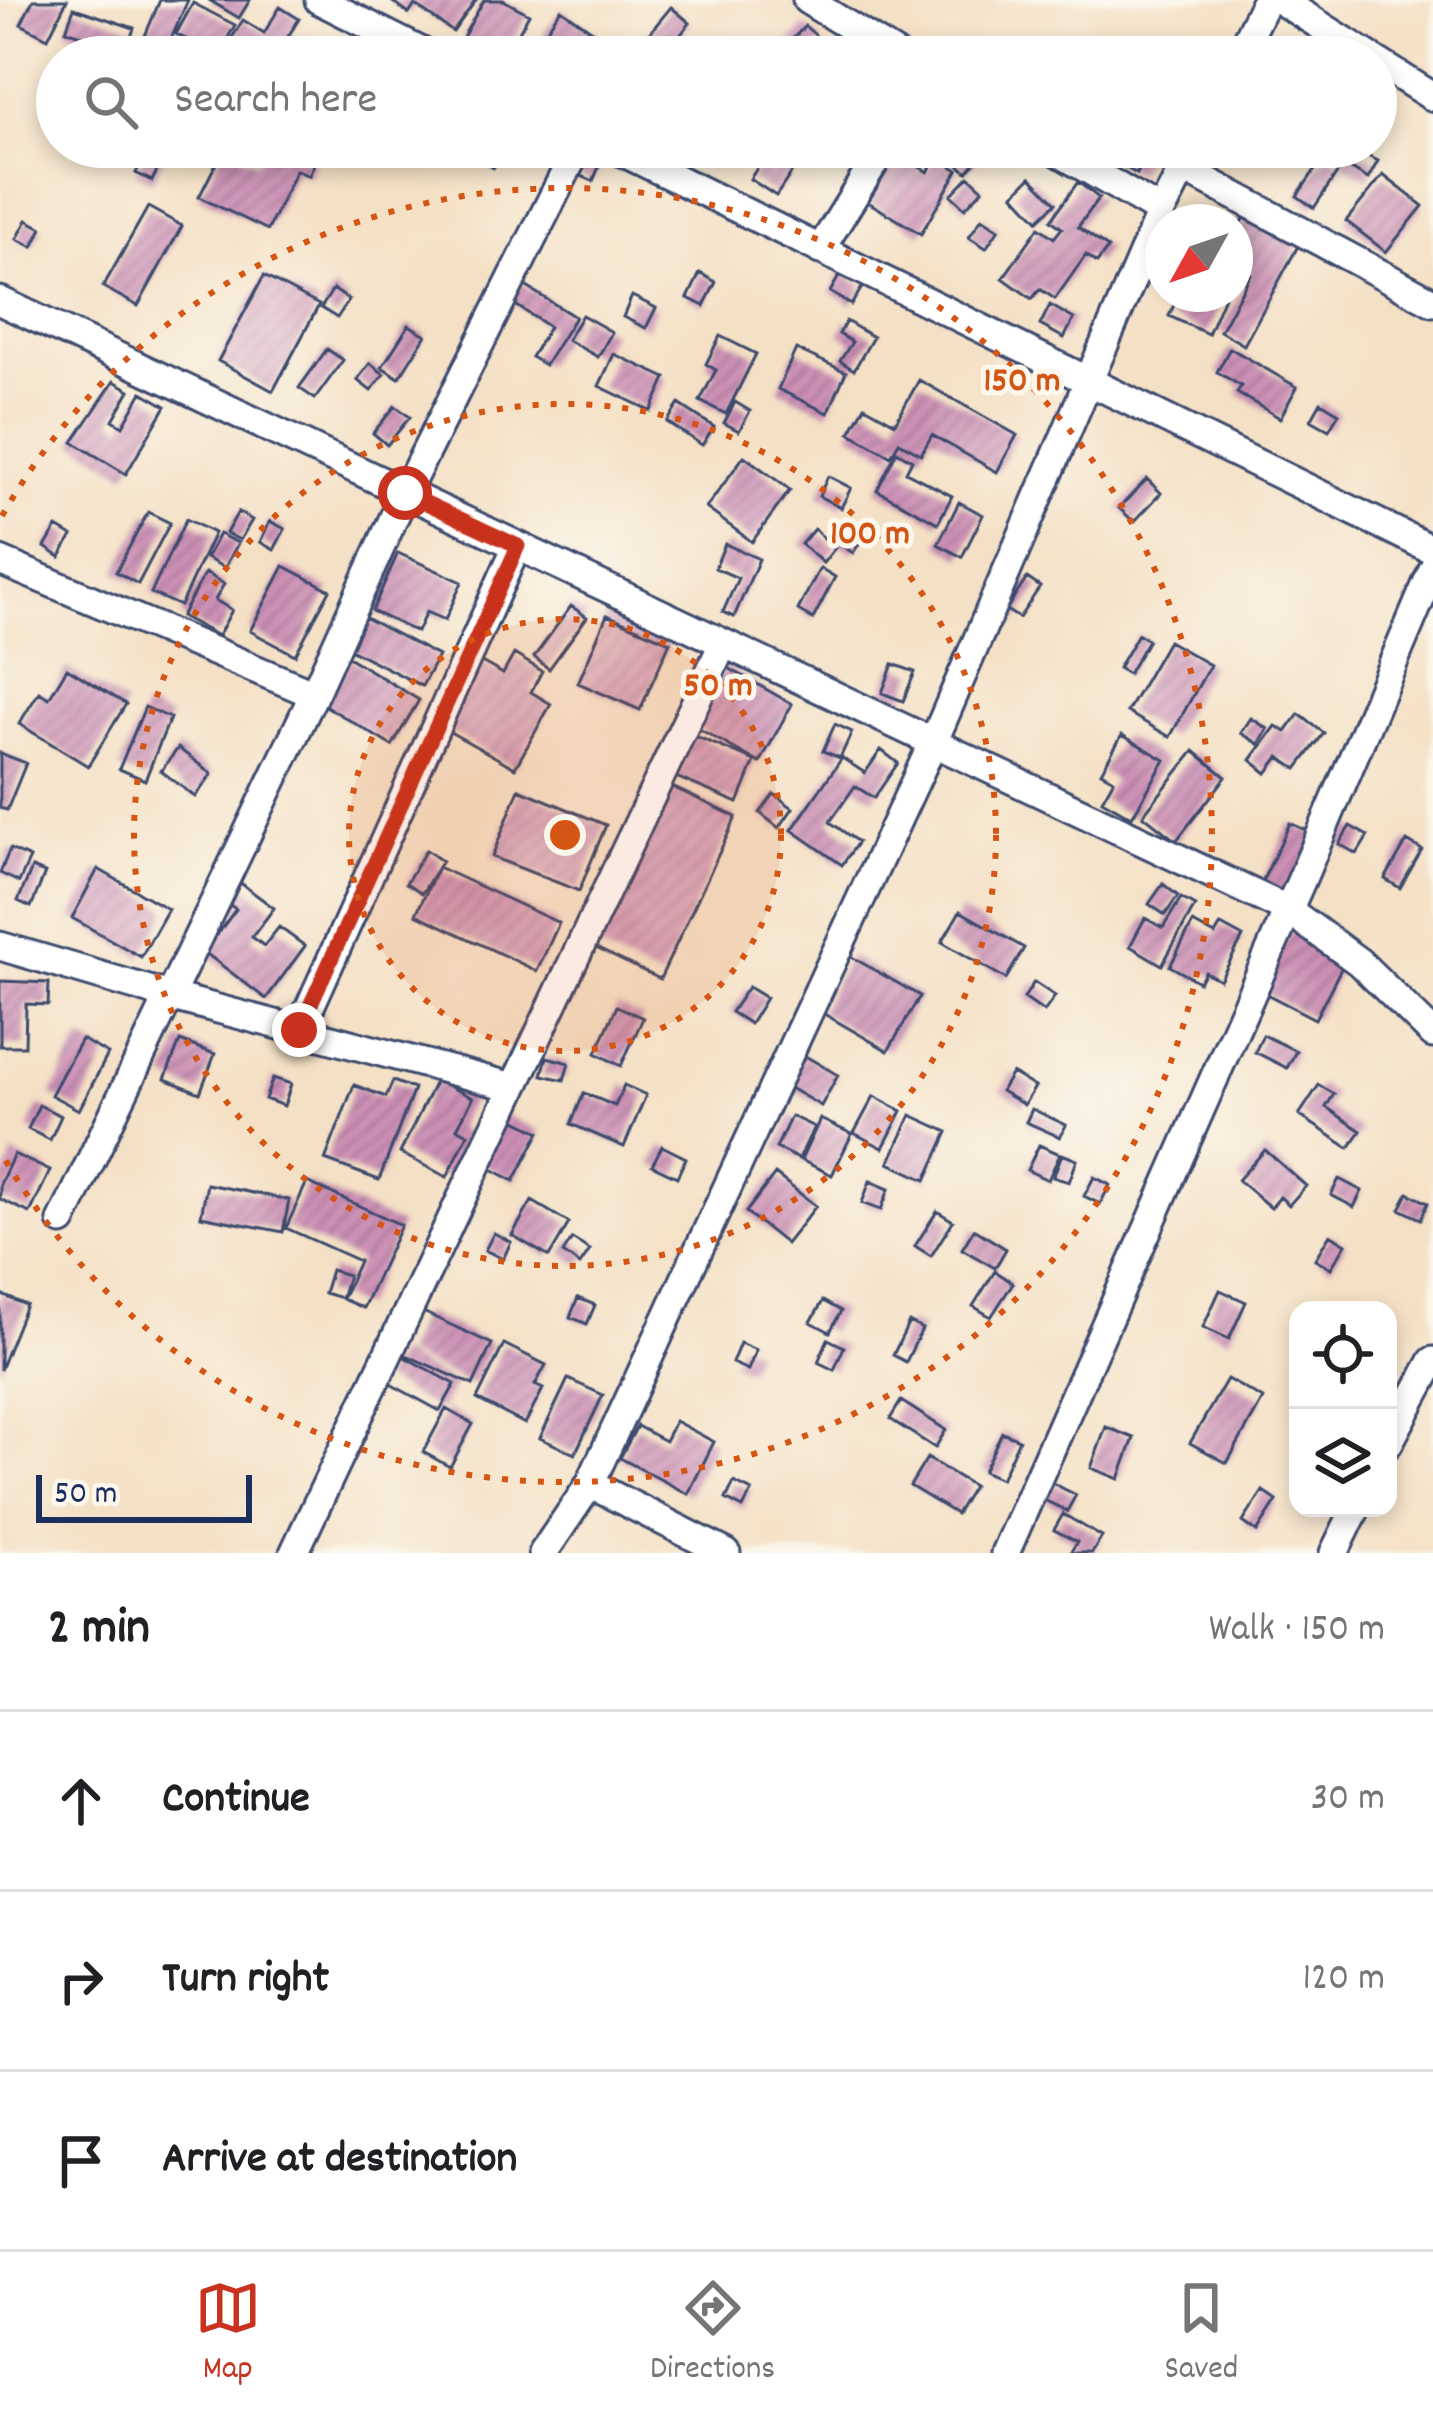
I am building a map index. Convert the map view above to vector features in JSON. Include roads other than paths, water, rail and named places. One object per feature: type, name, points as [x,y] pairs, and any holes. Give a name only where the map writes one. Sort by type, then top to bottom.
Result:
[{"type":"street","points":[[319,0],[390,36]]},
{"type":"street","points":[[806,0],[865,36]]},
{"type":"street","points":[[1248,36],[1266,0]]},
{"type":"street","points":[[1280,0],[1337,36]]},
{"type":"street","points":[[1397,74],[1433,97]]},
{"type":"street","points":[[62,1221],[405,493],[568,168]]},
{"type":"street","points":[[654,168],[1433,550]]},
{"type":"street","points":[[820,250],[871,168]]},
{"type":"street","points":[[1086,168],[1147,204]]},
{"type":"street","points":[[1165,204],[1183,168]]},
{"type":"street","points":[[1205,168],[1433,302]]},
{"type":"street","points":[[543,1553],[590,1484],[933,743],[1145,250]]},
{"type":"street","points":[[0,301],[1288,910],[1359,962],[1433,1034]]},
{"type":"street","points":[[299,1030],[518,546]]},
{"type":"street","points":[[0,561],[314,694]]},
{"type":"street","points":[[1005,1553],[1433,568]]},
{"type":"street","points":[[294,1553],[723,644]]},
{"type":"street","points":[[0,946],[513,1087]]},
{"type":"street","points":[[1397,1427],[1433,1361]]},
{"type":"street","points":[[590,1484],[726,1553]]},
{"type":"street","points":[[1334,1553],[1352,1517]]}]
